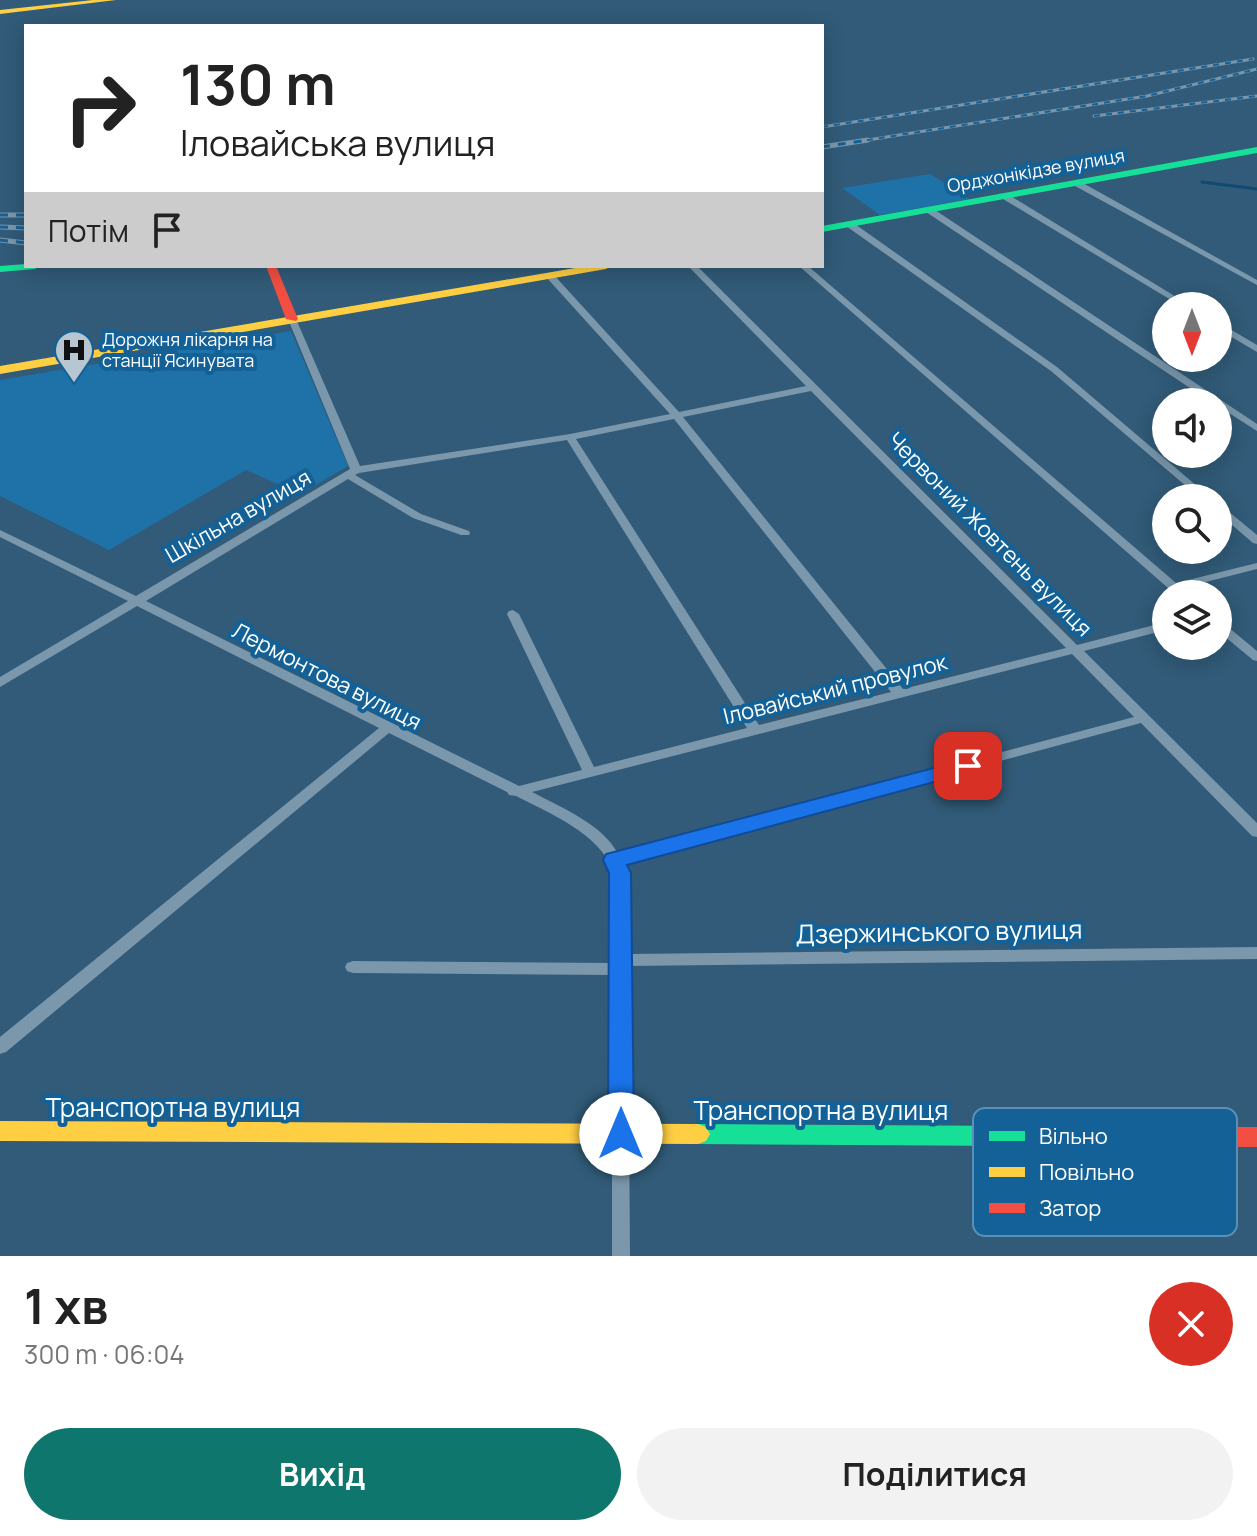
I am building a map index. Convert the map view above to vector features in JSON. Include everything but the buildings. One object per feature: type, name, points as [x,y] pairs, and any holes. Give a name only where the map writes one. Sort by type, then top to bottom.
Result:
[{"type":"main road","points":[[0,12],[113,0]]},
{"type":"main road","name":"Орджонікідзе вулиця","points":[[824,229],[1257,150]]},
{"type":"main road","points":[[0,269],[24,267]]},
{"type":"main road","points":[[272,268],[292,319]]},
{"type":"main road","points":[[0,370],[595,268]]},
{"type":"main road","name":"Транспортна вулиця","points":[[0,1131],[973,1136]]},
{"type":"main road","name":"Транспортна вулиця","points":[[1237,1137],[1257,1137]]},
{"type":"street","points":[[1078,184],[1257,283]]},
{"type":"street","points":[[1006,197],[1164,292]]},
{"type":"street","points":[[929,210],[1257,428]]},
{"type":"street","points":[[849,224],[1054,369],[1190,484]]},
{"type":"street","name":"Червоний Жовтень вулиця","points":[[694,268],[1257,832]]},
{"type":"street","points":[[805,268],[1165,580]]},
{"type":"street","points":[[550,276],[677,416],[900,694]]},
{"type":"street","points":[[292,319],[352,472],[417,516],[465,533]]},
{"type":"street","points":[[1232,334],[1257,349]]},
{"type":"street","points":[[352,472],[570,437],[815,387]]},
{"type":"street","points":[[570,437],[755,730]]},
{"type":"street","name":"Шкільна вулиця","points":[[0,683],[352,472]]},
{"type":"street","points":[[1232,520],[1257,541]]},
{"type":"street","name":"Лермонтова вулиця","points":[[0,533],[569,817],[606,845],[617,866]]},
{"type":"street","points":[[1213,580],[1257,566]]},
{"type":"street","points":[[513,614],[590,772]]},
{"type":"street","name":"Іловайський провулок","points":[[514,792],[1152,630]]},
{"type":"street","points":[[1232,636],[1257,657]]},
{"type":"street","points":[[621,1256],[617,866],[1145,718]]},
{"type":"street","points":[[0,1047],[387,728]]},
{"type":"street","name":"Дзержинського вулиця","points":[[353,967],[1257,953]]},
{"type":"shaded area","points":[[930,174],[970,199],[880,215],[842,188]]},
{"type":"shaded area","points":[[291,331],[348,466],[300,494],[246,470],[109,550],[0,496],[0,380]]},
{"type":"waterway","points":[[1202,182],[1257,189]]},
{"type":"railway","points":[[824,127],[1253,59]]},
{"type":"railway","points":[[859,141],[1147,96],[1257,69]]},
{"type":"railway","points":[[1094,116],[1257,96]]},
{"type":"railway","points":[[859,141],[868,140]]},
{"type":"railway","points":[[824,147],[859,141]]},
{"type":"railway","points":[[855,142],[859,141]]},
{"type":"railway","points":[[0,215],[24,215]]},
{"type":"railway","points":[[0,227],[24,228]]},
{"type":"railway","points":[[0,240],[24,243]]},
{"type":"traffic: fast","points":[[824,229],[1257,150]]},
{"type":"traffic: fast","points":[[0,269],[24,267]]},
{"type":"traffic: fast","points":[[698,1134],[973,1136]]},
{"type":"traffic: slow","points":[[0,12],[113,0]]},
{"type":"traffic: slow","points":[[0,370],[594,268]]},
{"type":"traffic: slow","points":[[0,1131],[698,1134]]},
{"type":"traffic: jam","points":[[272,268],[292,319]]},
{"type":"traffic: jam","points":[[1237,1137],[1257,1137]]},
{"type":"place","name":"Дорожня лікарня на станції Ясинувата","points":[[74,384]]},
{"type":"route","points":[[621,1134],[620,873],[614,860],[968,766]]}]
